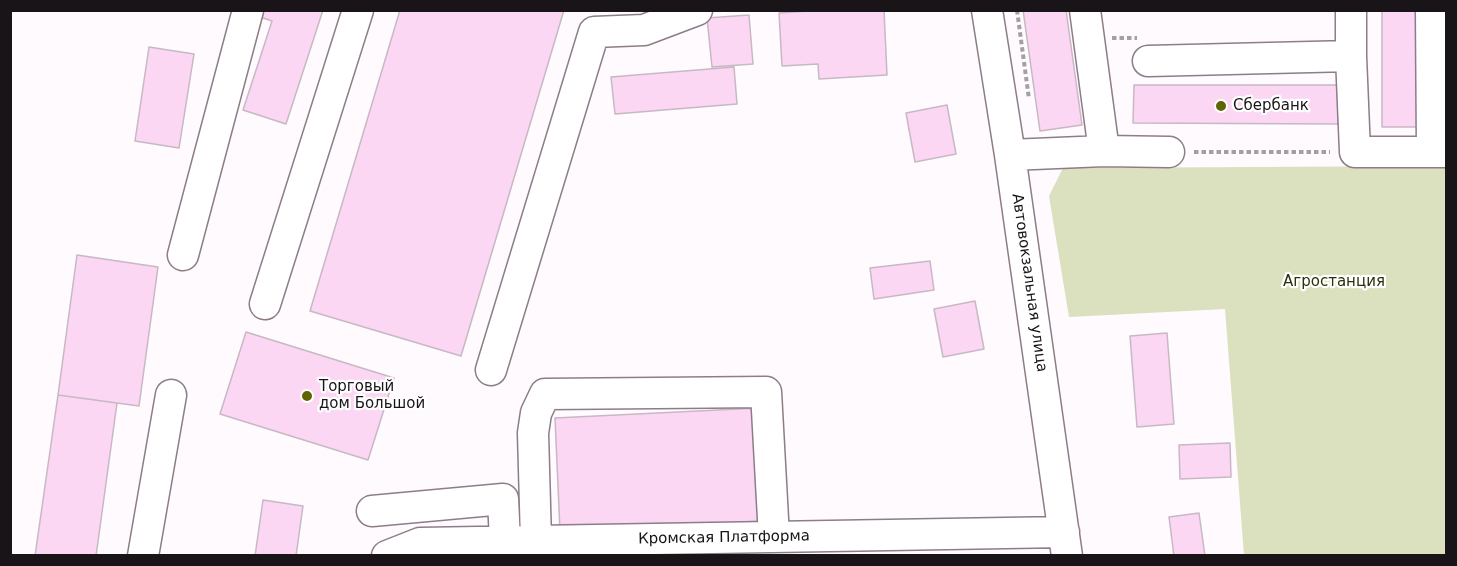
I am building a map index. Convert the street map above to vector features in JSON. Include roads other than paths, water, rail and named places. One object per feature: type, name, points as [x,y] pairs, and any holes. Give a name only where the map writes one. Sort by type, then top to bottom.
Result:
[{"type":"street","points":[[183,255],[248,10]]},
{"type":"street","points":[[265,304],[358,10]]},
{"type":"street","points":[[491,370],[589,21],[644,30],[697,10]]},
{"type":"street","name":"Автовокзальная улица","points":[[987,10],[1010,155],[1065,544]]},
{"type":"street","points":[[1085,10],[1104,151]]},
{"type":"street","points":[[1351,10],[1355,152],[1439,152],[1431,10]]},
{"type":"street","points":[[1148,62],[1351,56]]},
{"type":"street","points":[[1010,155],[1104,151],[1169,152]]},
{"type":"street","points":[[536,541],[533,433],[536,413],[545,394],[766,392],[791,543]]},
{"type":"street","points":[[143,555],[171,395]]},
{"type":"street","points":[[372,511],[503,499],[505,542]]},
{"type":"street","name":"Кромская Платформа","points":[[387,555],[420,543],[536,541],[1065,544]]},
{"type":"place","name":"Сбербанк","points":[[1221,106]]},
{"type":"place","name":"Торговый дом Большой","points":[[307,396]]},
{"type":"park label","name":"Агростанция","points":[[1334,282]]}]
